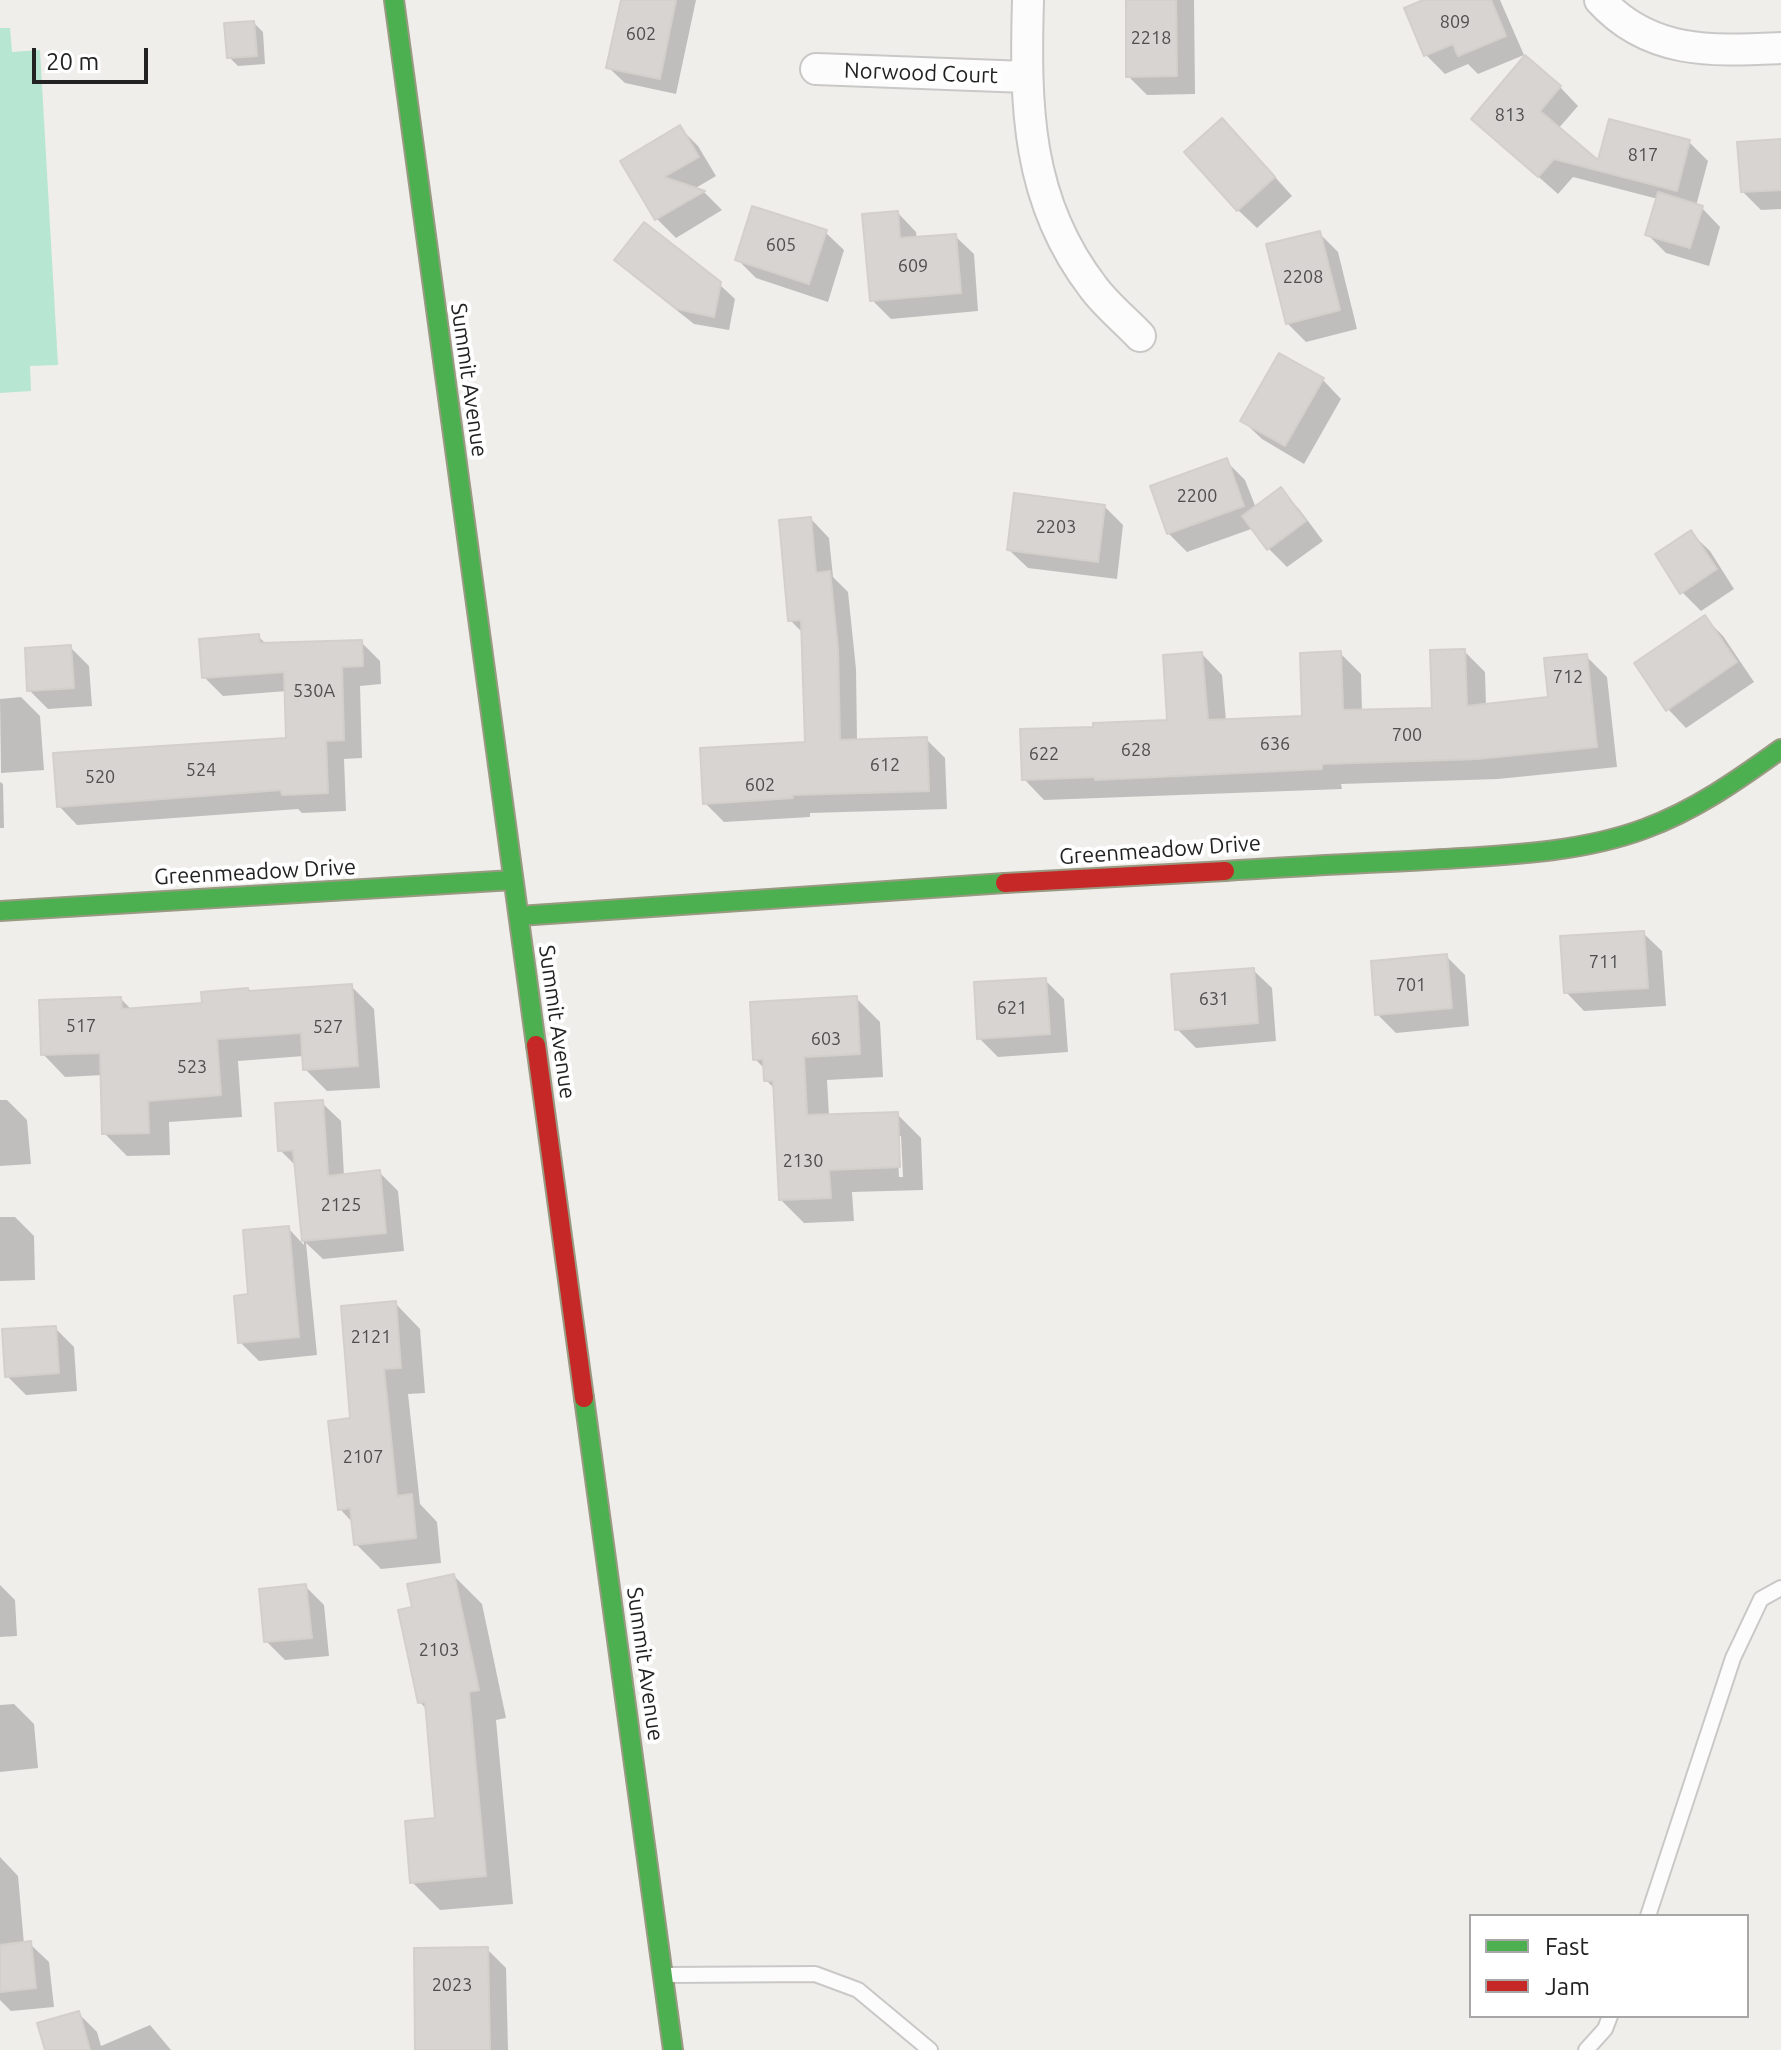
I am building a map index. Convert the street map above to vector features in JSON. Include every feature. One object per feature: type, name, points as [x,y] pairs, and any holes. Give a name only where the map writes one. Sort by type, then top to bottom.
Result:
[{"type":"main road","name":"Summit Avenue","points":[[394,0],[673,2050]]},
{"type":"main road","name":"Greenmeadow Drive","points":[[519,916],[746,898],[1396,863],[1571,847],[1624,836],[1675,816],[1724,791],[1781,749]]},
{"type":"main road","name":"Greenmeadow Drive","points":[[0,911],[513,880]]},
{"type":"street","points":[[1028,0],[1026,77],[1042,194],[1067,248],[1094,289],[1140,336]]},
{"type":"street","points":[[1600,0],[1643,34],[1666,43],[1716,51],[1781,48]]},
{"type":"street","name":"Norwood Court","points":[[816,69],[1026,77]]},
{"type":"lane","points":[[1649,1914],[1733,1658],[1761,1599],[1781,1588]]},
{"type":"lane","points":[[663,1975],[815,1974],[858,1990],[930,2050]]},
{"type":"lane","points":[[1586,2050],[1605,2029],[1609,2018]]},
{"type":"green space","points":[[0,28],[10,28],[12,52],[40,50],[58,365],[30,366],[31,391],[0,393]]},
{"type":"building","points":[[621,0],[676,0],[660,79],[606,68]]},
{"type":"building","points":[[1126,0],[1176,0],[1177,76],[1126,77]]},
{"type":"building","points":[[1423,0],[1491,0],[1506,36],[1458,56],[1453,44],[1424,56],[1404,8]]},
{"type":"building","points":[[254,21],[257,56],[227,58],[224,23]]},
{"type":"building","points":[[1525,55],[1561,86],[1540,111],[1598,160],[1609,119],[1690,140],[1677,191],[1554,159],[1538,177],[1471,119]]},
{"type":"building","points":[[1222,118],[1275,177],[1237,211],[1184,152]]},
{"type":"building","points":[[680,125],[699,157],[664,177],[705,191],[655,220],[620,161]]},
{"type":"building","points":[[1781,139],[1781,190],[1741,192],[1737,142]]},
{"type":"building","points":[[1658,192],[1703,206],[1690,248],[1645,235]]},
{"type":"building","points":[[752,206],[827,230],[809,284],[735,260]]},
{"type":"building","points":[[898,211],[900,238],[956,234],[961,293],[870,301],[862,214]]},
{"type":"building","points":[[644,222],[721,282],[714,317],[677,309],[614,260]]},
{"type":"building","points":[[1320,231],[1340,310],[1286,324],[1266,244]]},
{"type":"building","points":[[1279,353],[1324,378],[1285,446],[1240,421]]},
{"type":"building","points":[[1227,458],[1244,506],[1167,534],[1150,486]]},
{"type":"building","points":[[1281,487],[1306,521],[1267,550],[1242,516]]},
{"type":"building","points":[[1014,493],[1105,505],[1098,562],[1007,550]]},
{"type":"building","points":[[811,517],[816,573],[830,571],[838,649],[840,740],[927,737],[929,791],[792,795],[793,798],[703,804],[700,748],[805,742],[801,620],[788,621],[779,520]]},
{"type":"building","points":[[1691,530],[1717,569],[1680,594],[1655,554]]},
{"type":"building","points":[[1705,615],[1737,662],[1666,711],[1634,663]]},
{"type":"building","points":[[259,634],[260,643],[362,640],[363,666],[342,667],[344,740],[326,741],[328,793],[282,795],[281,790],[57,807],[53,753],[286,738],[284,672],[202,678],[199,639]]},
{"type":"building","points":[[71,645],[74,688],[27,691],[25,648]]},
{"type":"building","points":[[1465,649],[1467,706],[1548,697],[1544,658],[1587,654],[1597,747],[1477,759],[1322,764],[1322,769],[1095,780],[1095,777],[1022,780],[1020,729],[1093,727],[1093,723],[1167,720],[1163,655],[1202,652],[1208,720],[1302,716],[1300,653],[1341,651],[1343,710],[1432,708],[1430,650]]},
{"type":"building","points":[[1644,931],[1648,988],[1564,993],[1560,936]]},
{"type":"building","points":[[1447,954],[1452,1008],[1375,1015],[1371,961]]},
{"type":"building","points":[[1254,968],[1258,1023],[1175,1030],[1171,974]]},
{"type":"building","points":[[1046,978],[1050,1034],[977,1039],[974,982]]},
{"type":"building","points":[[352,984],[358,1066],[303,1070],[301,1033],[217,1039],[221,1095],[148,1101],[149,1133],[102,1134],[100,1053],[41,1055],[39,1000],[121,997],[122,1009],[202,1003],[201,992]]},
{"type":"building","points":[[857,996],[860,1054],[804,1057],[807,1115],[898,1112],[900,1167],[829,1170],[831,1198],[779,1200],[773,1081],[764,1081],[763,1059],[753,1060],[750,1002]]},
{"type":"building","points":[[323,1100],[328,1176],[380,1170],[386,1233],[302,1241],[293,1150],[278,1151],[275,1103]]},
{"type":"building","points":[[289,1226],[299,1337],[238,1343],[234,1296],[248,1294],[243,1230]]},
{"type":"building","points":[[396,1301],[401,1368],[384,1369],[397,1496],[412,1494],[416,1538],[354,1545],[350,1508],[338,1510],[328,1421],[350,1418],[341,1306]]},
{"type":"building","points":[[56,1326],[59,1373],[5,1377],[2,1329]]},
{"type":"building","points":[[454,1574],[479,1690],[469,1692],[486,1876],[410,1883],[405,1821],[435,1818],[425,1702],[418,1703],[398,1610],[412,1607],[407,1584]]},
{"type":"building","points":[[306,1584],[312,1638],[264,1642],[259,1589]]},
{"type":"building","points":[[31,1941],[36,1988],[0,1992],[0,1945]]},
{"type":"building","points":[[488,1947],[490,2050],[415,2050],[414,1948]]},
{"type":"building","points":[[79,2011],[90,2050],[45,2050],[37,2023]]},
{"type":"traffic: fast","points":[[394,0],[536,1045]]},
{"type":"traffic: fast","points":[[1225,871],[1495,856],[1596,843],[1644,829],[1698,804],[1781,749]]},
{"type":"traffic: fast","points":[[0,911],[513,880]]},
{"type":"traffic: fast","points":[[519,916],[1005,883]]},
{"type":"traffic: fast","points":[[584,1398],[673,2050]]},
{"type":"traffic: jam","points":[[1005,883],[1225,871]]},
{"type":"traffic: jam","points":[[536,1045],[584,1398]]}]
